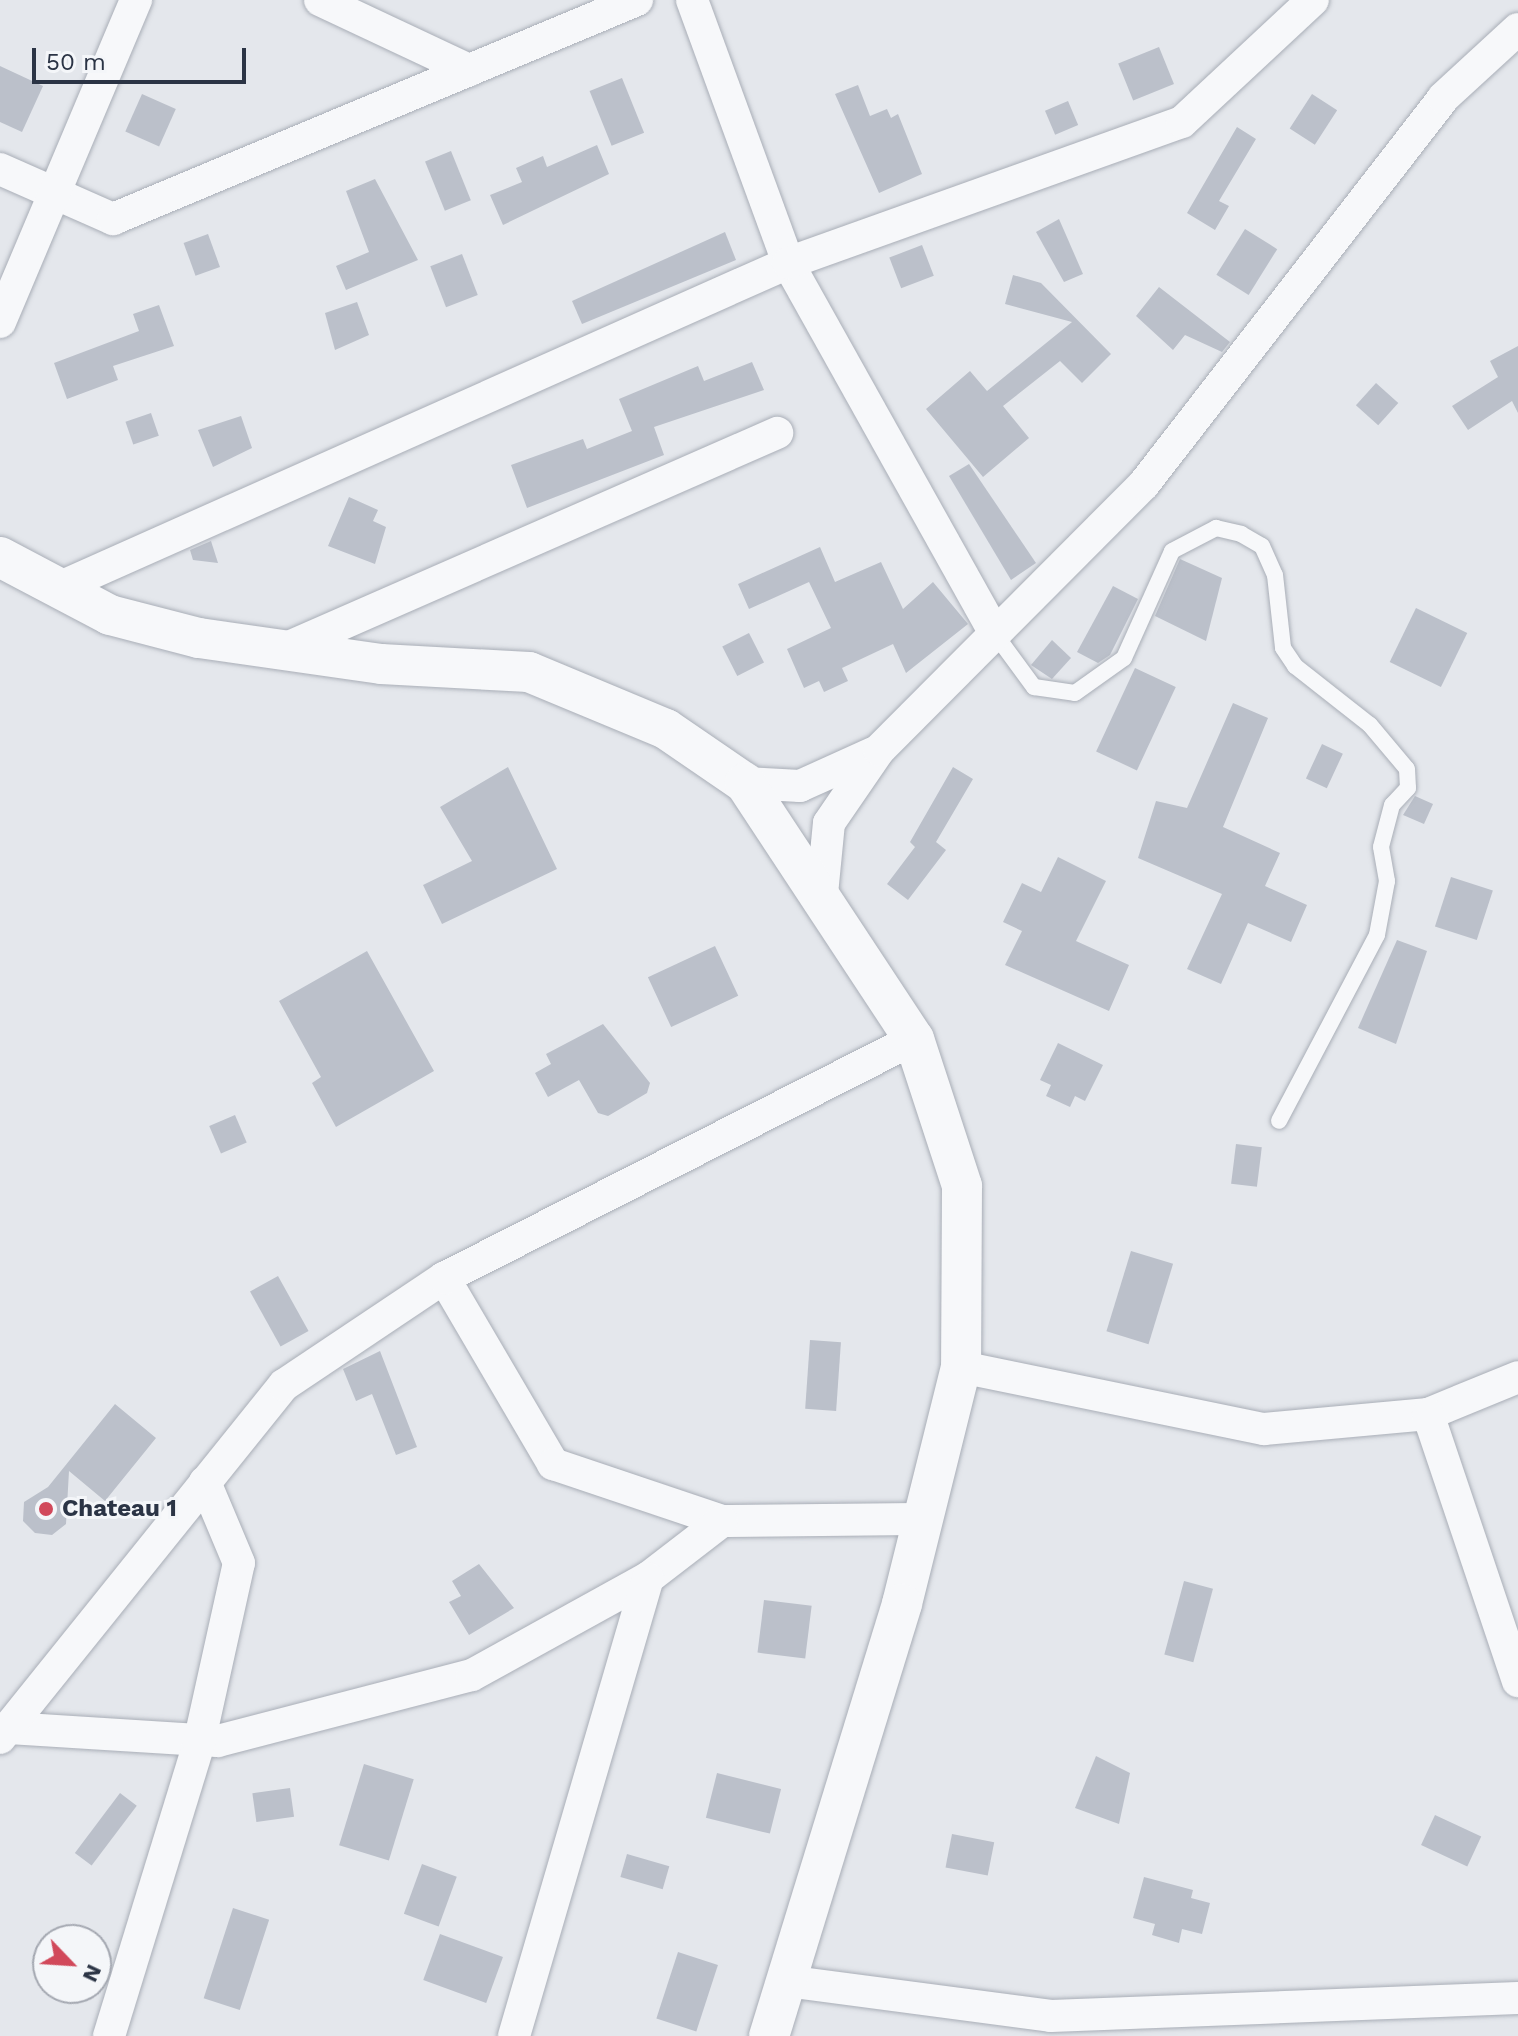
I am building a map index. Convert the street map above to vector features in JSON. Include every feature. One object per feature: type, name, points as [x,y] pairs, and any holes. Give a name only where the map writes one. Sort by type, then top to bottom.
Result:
[{"type":"street","points":[[0,322],[136,0]]},
{"type":"street","points":[[320,0],[469,70]]},
{"type":"street","points":[[0,169],[113,219],[637,0]]},
{"type":"street","points":[[692,0],[788,263],[995,634]]},
{"type":"street","points":[[58,588],[788,263],[1182,122],[1313,0]]},
{"type":"street","points":[[822,894],[829,823],[879,750],[1144,484],[1443,98],[1518,29]]},
{"type":"street","points":[[280,651],[777,433]]},
{"type":"street","points":[[0,557],[110,615],[280,651],[529,672],[633,712],[745,783],[822,894],[914,1039],[962,1186],[961,1367],[923,1519],[769,2036]]},
{"type":"street","points":[[745,783],[800,786],[879,750]]},
{"type":"street","points":[[4,1733],[284,1385],[444,1278],[914,1039]]},
{"type":"street","points":[[444,1278],[553,1464],[722,1521],[923,1519]]},
{"type":"street","points":[[961,1367],[1264,1429],[1428,1414],[1518,1377]]},
{"type":"street","points":[[1428,1414],[1518,1681]]},
{"type":"street","points":[[109,2036],[199,1743],[239,1563],[205,1482]]},
{"type":"street","points":[[4,1733],[199,1743],[472,1675],[648,1578],[722,1521]]},
{"type":"street","points":[[514,2036],[648,1578]]},
{"type":"street","points":[[786,1981],[1051,2016],[1518,1998]]},
{"type":"lane","points":[[995,634],[1034,687],[1075,693],[1124,658],[1172,551],[1216,528],[1241,534],[1262,546],[1275,575],[1283,648],[1295,666],[1370,725],[1407,769],[1408,788],[1392,805],[1381,847],[1387,881],[1377,935],[1279,1121]]},
{"type":"building","points":[[1159,47],[1174,84],[1133,101],[1118,63]]},
{"type":"building","points":[[0,66],[43,86],[22,132],[0,122]]},
{"type":"building","points":[[622,78],[644,133],[612,146],[590,91]]},
{"type":"building","points":[[858,85],[870,116],[887,109],[891,118],[898,114],[922,174],[879,193],[835,94]]},
{"type":"building","points":[[142,94],[176,109],[159,147],[125,131]]},
{"type":"building","points":[[1312,94],[1337,110],[1315,145],[1290,128]]},
{"type":"building","points":[[1068,101],[1078,125],[1055,135],[1045,111]]},
{"type":"building","points":[[1237,127],[1256,139],[1219,201],[1229,206],[1215,230],[1187,213]]},
{"type":"building","points":[[597,145],[609,174],[503,225],[490,195],[522,182],[516,168],[543,156],[547,167]]},
{"type":"building","points":[[451,151],[471,200],[445,211],[425,161]]},
{"type":"building","points":[[375,179],[418,260],[346,290],[336,266],[369,252],[346,191]]},
{"type":"building","points":[[1059,219],[1083,274],[1064,282],[1036,232]]},
{"type":"building","points":[[1245,229],[1277,249],[1249,295],[1216,275]]},
{"type":"building","points":[[725,232],[736,260],[582,324],[572,301]]},
{"type":"building","points":[[208,234],[220,267],[196,276],[184,243]]},
{"type":"building","points":[[922,245],[934,276],[901,288],[889,258]]},
{"type":"building","points":[[462,254],[478,295],[446,307],[430,266]]},
{"type":"building","points":[[1013,275],[1041,283],[1111,354],[1082,383],[1060,361],[1003,406],[1029,438],[983,477],[926,409],[970,371],[987,391],[1072,322],[1005,304]]},
{"type":"building","points":[[1159,287],[1230,342],[1222,352],[1185,335],[1173,350],[1136,316]]},
{"type":"building","points":[[357,302],[369,335],[335,350],[325,313]]},
{"type":"building","points":[[159,305],[174,346],[113,366],[118,380],[67,399],[54,363],[139,331],[133,314]]},
{"type":"building","points":[[1518,346],[1518,413],[1512,401],[1468,430],[1452,406],[1498,377],[1490,361]]},
{"type":"building","points":[[752,362],[764,390],[654,427],[664,455],[527,508],[511,465],[583,439],[587,449],[632,431],[619,399],[698,366],[704,381]]},
{"type":"building","points":[[1376,383],[1398,403],[1378,425],[1356,405]]},
{"type":"building","points":[[151,413],[159,436],[133,444],[125,422]]},
{"type":"building","points":[[241,416],[252,448],[213,467],[198,430]]},
{"type":"building","points":[[969,464],[1036,563],[1011,580],[949,476]]},
{"type":"building","points":[[349,497],[378,510],[373,521],[386,527],[375,564],[328,546]]},
{"type":"building","points":[[211,541],[218,563],[193,560],[190,550]]},
{"type":"building","points":[[820,547],[835,582],[881,562],[903,609],[933,582],[968,624],[906,673],[893,644],[842,668],[848,681],[824,692],[819,681],[804,688],[787,649],[831,628],[809,582],[749,609],[738,584]]},
{"type":"building","points":[[1180,559],[1222,578],[1206,641],[1155,616]]},
{"type":"building","points":[[1113,586],[1138,599],[1110,655],[1098,663],[1077,652]]},
{"type":"building","points":[[1416,608],[1467,633],[1441,687],[1390,662]]},
{"type":"building","points":[[749,633],[764,662],[737,676],[722,647]]},
{"type":"building","points":[[1052,640],[1071,658],[1052,679],[1031,665]]},
{"type":"building","points":[[1135,668],[1176,687],[1137,770],[1096,751]]},
{"type":"building","points":[[1233,703],[1268,718],[1223,827],[1280,853],[1265,886],[1307,905],[1291,942],[1248,923],[1221,984],[1187,969],[1222,894],[1138,858],[1156,801],[1187,808]]},
{"type":"building","points":[[1322,744],[1343,754],[1327,788],[1306,778]]},
{"type":"building","points":[[508,767],[557,869],[442,924],[423,885],[472,861],[440,807]]},
{"type":"building","points":[[953,767],[973,779],[936,842],[946,850],[908,900],[887,884],[915,847],[910,842]]},
{"type":"building","points":[[1415,796],[1433,804],[1424,824],[1403,815]]},
{"type":"building","points":[[1058,857],[1106,881],[1076,941],[1129,965],[1109,1011],[1005,965],[1022,931],[1003,922],[1022,883],[1041,892]]},
{"type":"building","points":[[1451,877],[1493,891],[1477,940],[1435,926]]},
{"type":"building","points":[[1397,940],[1427,951],[1396,1044],[1358,1028]]},
{"type":"building","points":[[715,946],[738,996],[671,1027],[648,977]]},
{"type":"building","points":[[367,951],[434,1071],[336,1127],[312,1083],[321,1077],[279,1001]]},
{"type":"building","points":[[603,1024],[650,1083],[647,1093],[608,1116],[598,1113],[579,1080],[548,1097],[535,1073],[551,1064],[546,1054]]},
{"type":"building","points":[[1058,1043],[1103,1065],[1085,1101],[1075,1096],[1070,1107],[1046,1096],[1051,1085],[1040,1080]]},
{"type":"building","points":[[235,1115],[247,1143],[221,1154],[209,1126]]},
{"type":"building","points":[[1236,1144],[1262,1147],[1257,1187],[1231,1184]]},
{"type":"building","points":[[1131,1251],[1173,1264],[1149,1344],[1106,1331]]},
{"type":"building","points":[[278,1276],[309,1331],[281,1347],[250,1292]]},
{"type":"building","points":[[810,1340],[841,1342],[836,1411],[805,1409]]},
{"type":"building","points":[[380,1351],[417,1447],[396,1455],[372,1394],[356,1401],[343,1369]]},
{"type":"building","points":[[115,1404],[156,1438],[105,1501],[69,1471],[66,1524],[52,1535],[35,1533],[23,1521],[24,1502],[48,1487]]},
{"type":"building","points":[[479,1564],[514,1608],[469,1635],[449,1602],[461,1596],[452,1581]]},
{"type":"building","points":[[1184,1581],[1213,1589],[1193,1662],[1164,1654]]},
{"type":"building","points":[[764,1600],[812,1606],[805,1658],[758,1653]]},
{"type":"building","points":[[1096,1756],[1130,1773],[1119,1824],[1075,1808]]},
{"type":"building","points":[[364,1764],[414,1779],[389,1860],[339,1845]]},
{"type":"building","points":[[717,1773],[781,1789],[770,1834],[706,1818]]},
{"type":"building","points":[[290,1788],[294,1817],[256,1822],[252,1793]]},
{"type":"building","points":[[120,1793],[137,1806],[92,1866],[75,1853]]},
{"type":"building","points":[[1435,1815],[1481,1837],[1467,1866],[1421,1845]]},
{"type":"building","points":[[952,1834],[994,1842],[988,1876],[946,1867]]},
{"type":"building","points":[[627,1854],[669,1866],[663,1889],[620,1877]]},
{"type":"building","points":[[422,1864],[457,1877],[439,1926],[404,1914]]},
{"type":"building","points":[[1144,1877],[1193,1890],[1191,1898],[1210,1903],[1202,1934],[1182,1929],[1179,1943],[1152,1935],[1155,1924],[1133,1918]]},
{"type":"building","points":[[233,1908],[269,1920],[240,2010],[204,1998]]},
{"type":"building","points":[[440,1934],[503,1957],[486,2003],[423,1980]]},
{"type":"building","points":[[678,1952],[718,1965],[696,2032],[656,2019]]},
{"type":"place","name":"Chateau 1","points":[[46,1509]]}]
